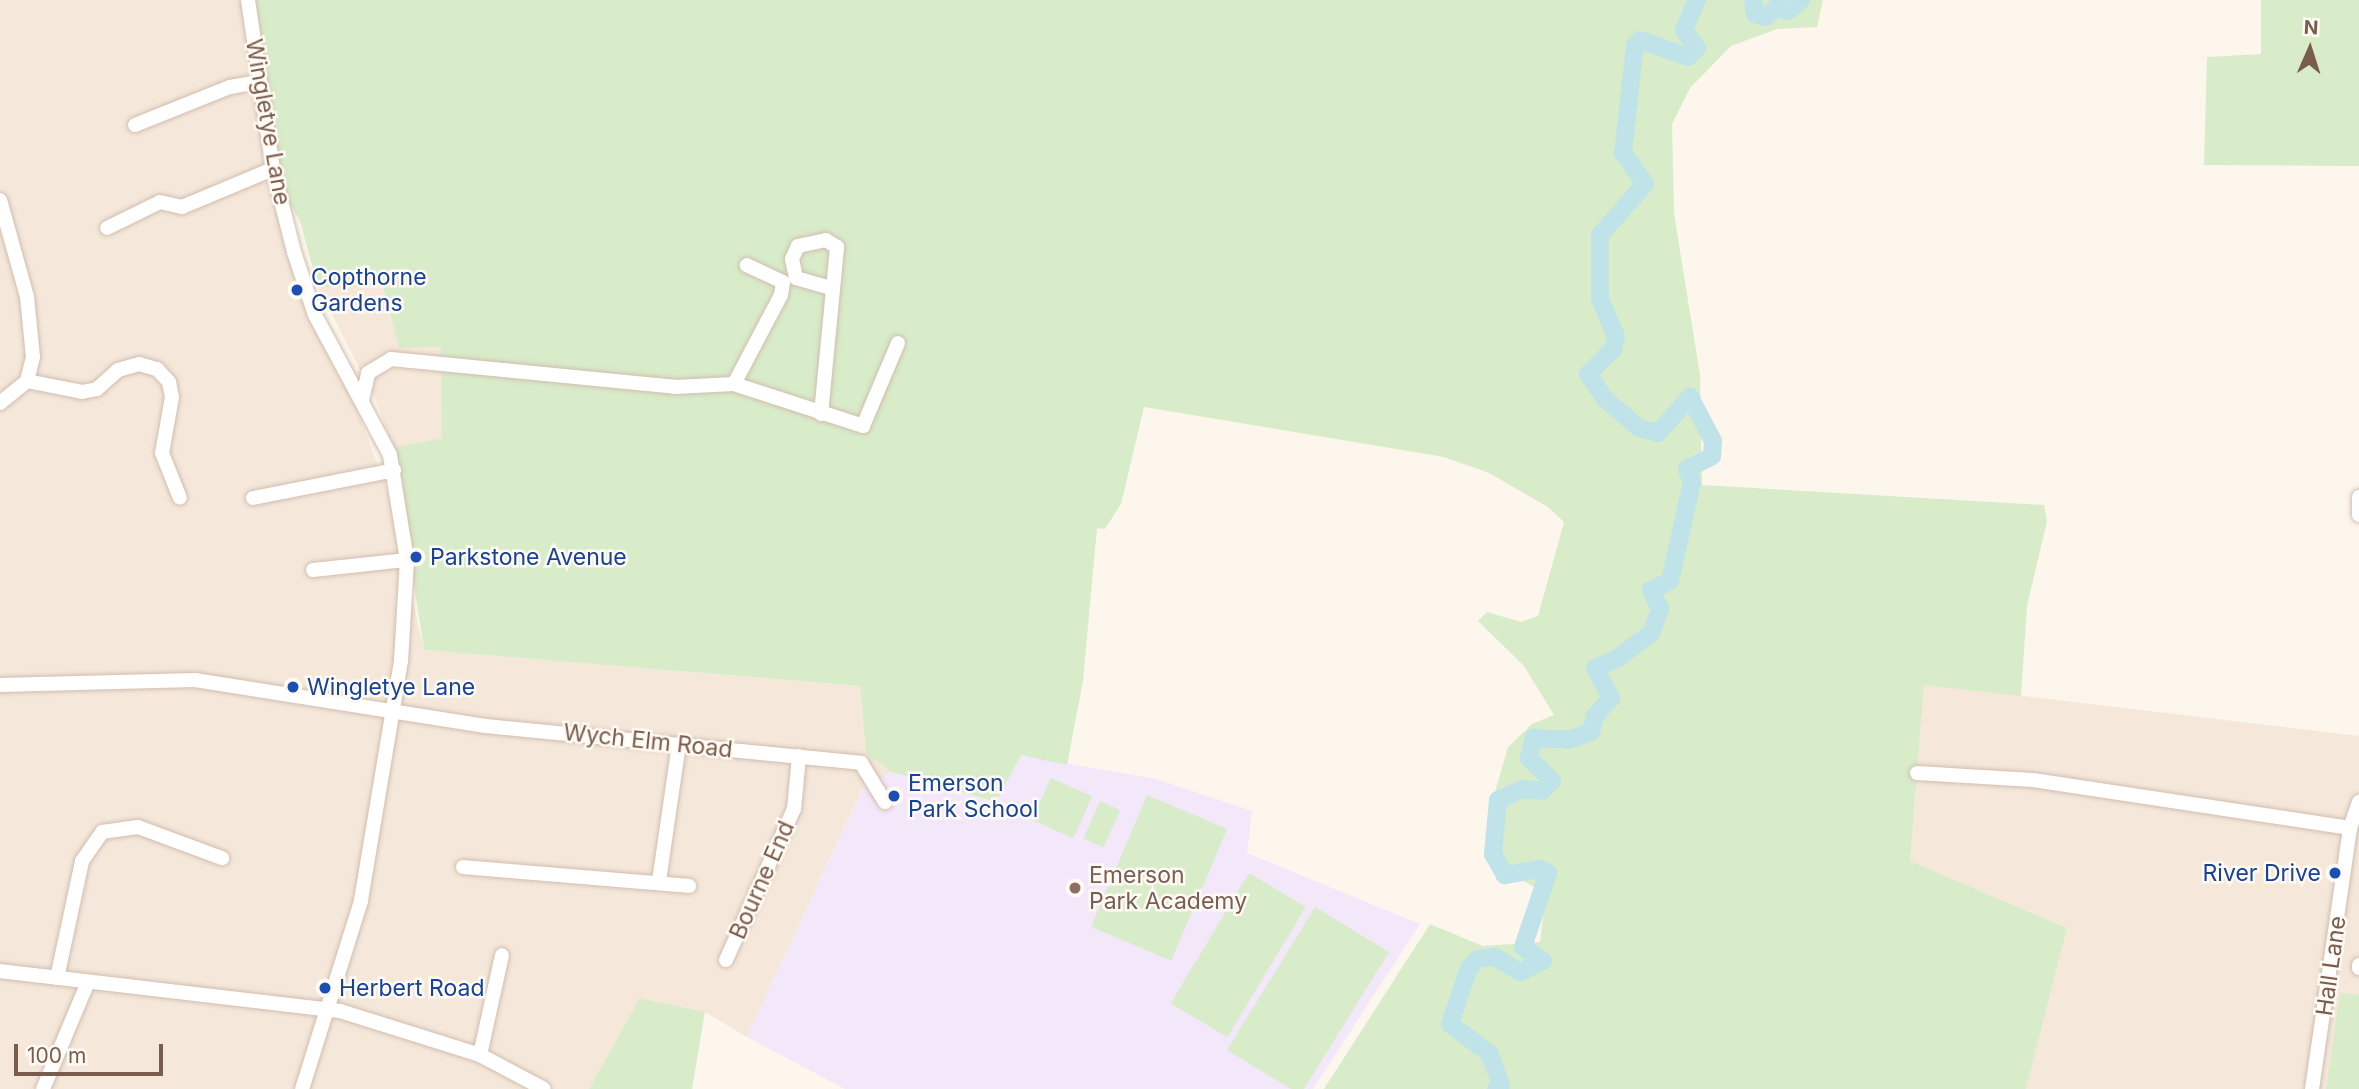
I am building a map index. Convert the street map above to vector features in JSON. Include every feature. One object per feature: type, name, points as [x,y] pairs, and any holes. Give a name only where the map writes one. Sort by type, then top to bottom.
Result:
[{"type":"street","name":"Wingletye Lane","points":[[248,0],[274,169],[315,314],[362,401],[394,470],[407,560],[401,661],[390,713],[361,901],[303,1089]]},
{"type":"street","points":[[135,125],[230,86],[259,82]]},
{"type":"street","points":[[107,228],[160,202],[182,207],[274,169]]},
{"type":"street","points":[[0,200],[27,297],[33,357],[27,381],[0,403]]},
{"type":"street","points":[[734,384],[781,295],[783,282],[747,265]]},
{"type":"street","points":[[821,414],[831,288]]},
{"type":"street","points":[[362,401],[368,373],[391,359],[675,387],[734,384],[821,414],[868,423],[898,343]]},
{"type":"street","points":[[27,381],[82,392],[97,389],[118,370],[139,364],[157,369],[169,382],[172,397],[162,453],[180,498]]},
{"type":"street","points":[[343,365],[368,373]]},
{"type":"street","points":[[253,498],[394,470]]},
{"type":"street","points":[[2359,497],[2359,515]]},
{"type":"street","points":[[313,570],[407,560]]},
{"type":"street","points":[[0,685],[195,680],[390,713]]},
{"type":"street","name":"Wych Elm Road","points":[[390,713],[861,763],[885,802]]},
{"type":"street","points":[[659,881],[679,744]]},
{"type":"street","name":"Bourne End","points":[[726,960],[794,809],[799,757]]},
{"type":"street","points":[[1917,773],[2033,780],[2350,828]]},
{"type":"street","name":"Hall Lane","points":[[2312,1089],[2350,828],[2359,802]]},
{"type":"street","points":[[57,978],[82,861],[102,832],[138,827],[222,858]]},
{"type":"street","points":[[463,867],[659,881],[689,886]]},
{"type":"street","points":[[480,1055],[502,955]]},
{"type":"street","points":[[0,971],[328,1011],[480,1055],[517,1082],[544,1089]]},
{"type":"street","points":[[43,1089],[88,982]]},
{"type":"shaded area","points":[[0,0],[248,0],[296,287],[357,409],[390,499],[424,650],[860,686],[866,754],[892,772],[863,787],[747,1037],[705,1012],[641,998],[589,1089],[0,1089]]},
{"type":"shaded area","points":[[318,287],[383,287],[399,348],[441,347],[443,439],[393,448],[377,403]]},
{"type":"shaded area","points":[[1924,684],[2359,736],[2359,1089],[2026,1089],[2067,928],[1910,861]]},
{"type":"shaded area","name":"Emerson Park Academy","points":[[1020,755],[1156,779],[1252,811],[1247,853],[1420,924],[1313,1089],[845,1089],[747,1037],[864,786],[892,772],[995,802]]},
{"type":"green space","points":[[248,0],[1823,0],[1817,27],[1777,29],[1731,46],[1690,88],[1672,124],[1674,213],[1700,375],[1702,485],[2044,505],[2047,521],[2027,606],[2021,696],[1924,685],[1910,861],[2067,928],[2026,1089],[1324,1089],[1430,924],[1483,946],[1540,942],[1546,894],[1510,873],[1493,843],[1490,809],[1508,747],[1532,724],[1554,715],[1524,666],[1478,621],[1487,612],[1521,622],[1538,616],[1564,522],[1548,507],[1489,473],[1444,457],[1144,407],[1121,504],[1105,529],[1097,528],[1083,681],[1067,765],[1021,755],[996,802],[892,772],[866,754],[860,686],[424,650],[393,448],[442,438],[441,347],[399,348],[383,287],[318,287],[300,221],[276,180]]},
{"type":"green space","points":[[2261,0],[2359,0],[2359,166],[2204,165],[2207,57],[2261,54]]},
{"type":"green space","points":[[1051,778],[1092,796],[1073,838],[1032,820]]},
{"type":"green space","points":[[1147,795],[1227,829],[1171,961],[1091,927]]},
{"type":"green space","points":[[1100,801],[1120,810],[1103,847],[1083,838]]},
{"type":"green space","points":[[1249,873],[1306,907],[1227,1037],[1171,1003]]},
{"type":"green space","points":[[1315,907],[1389,952],[1304,1089],[1291,1089],[1227,1050]]},
{"type":"green space","points":[[2340,993],[2359,995],[2359,1089],[2326,1089]]},
{"type":"green space","points":[[640,998],[705,1012],[692,1089],[589,1089]]},
{"type":"waterway","points":[[1496,1089],[1501,1085],[1490,1054],[1450,1024],[1469,968],[1478,959],[1495,957],[1520,972],[1543,961],[1523,947],[1548,873],[1540,869],[1505,875],[1493,854],[1498,800],[1523,789],[1542,791],[1552,781],[1529,758],[1534,738],[1568,740],[1591,732],[1595,716],[1611,698],[1595,668],[1618,658],[1651,633],[1660,609],[1651,590],[1670,581],[1692,482],[1687,469],[1712,456],[1713,441],[1690,397],[1658,433],[1639,428],[1605,399],[1588,374],[1613,349],[1616,336],[1600,299],[1600,235],[1645,184],[1623,153],[1635,45],[1640,40],[1688,57],[1697,48],[1684,30],[1697,0]]},
{"type":"waterway","points":[[1753,0],[1755,14],[1765,17],[1777,7],[1788,11],[1801,0]]},
{"type":"place","name":"Copthorne Gardens","points":[[297,290]]},
{"type":"place","name":"Parkstone Avenue","points":[[416,557]]},
{"type":"place","name":"Wingletye Lane","points":[[293,687]]},
{"type":"place","name":"Emerson Park School","points":[[894,796]]},
{"type":"place","name":"River Drive","points":[[2335,873]]},
{"type":"place","name":"Emerson Park Academy","points":[[1075,888]]},
{"type":"place","name":"Herbert Road","points":[[325,988]]}]
